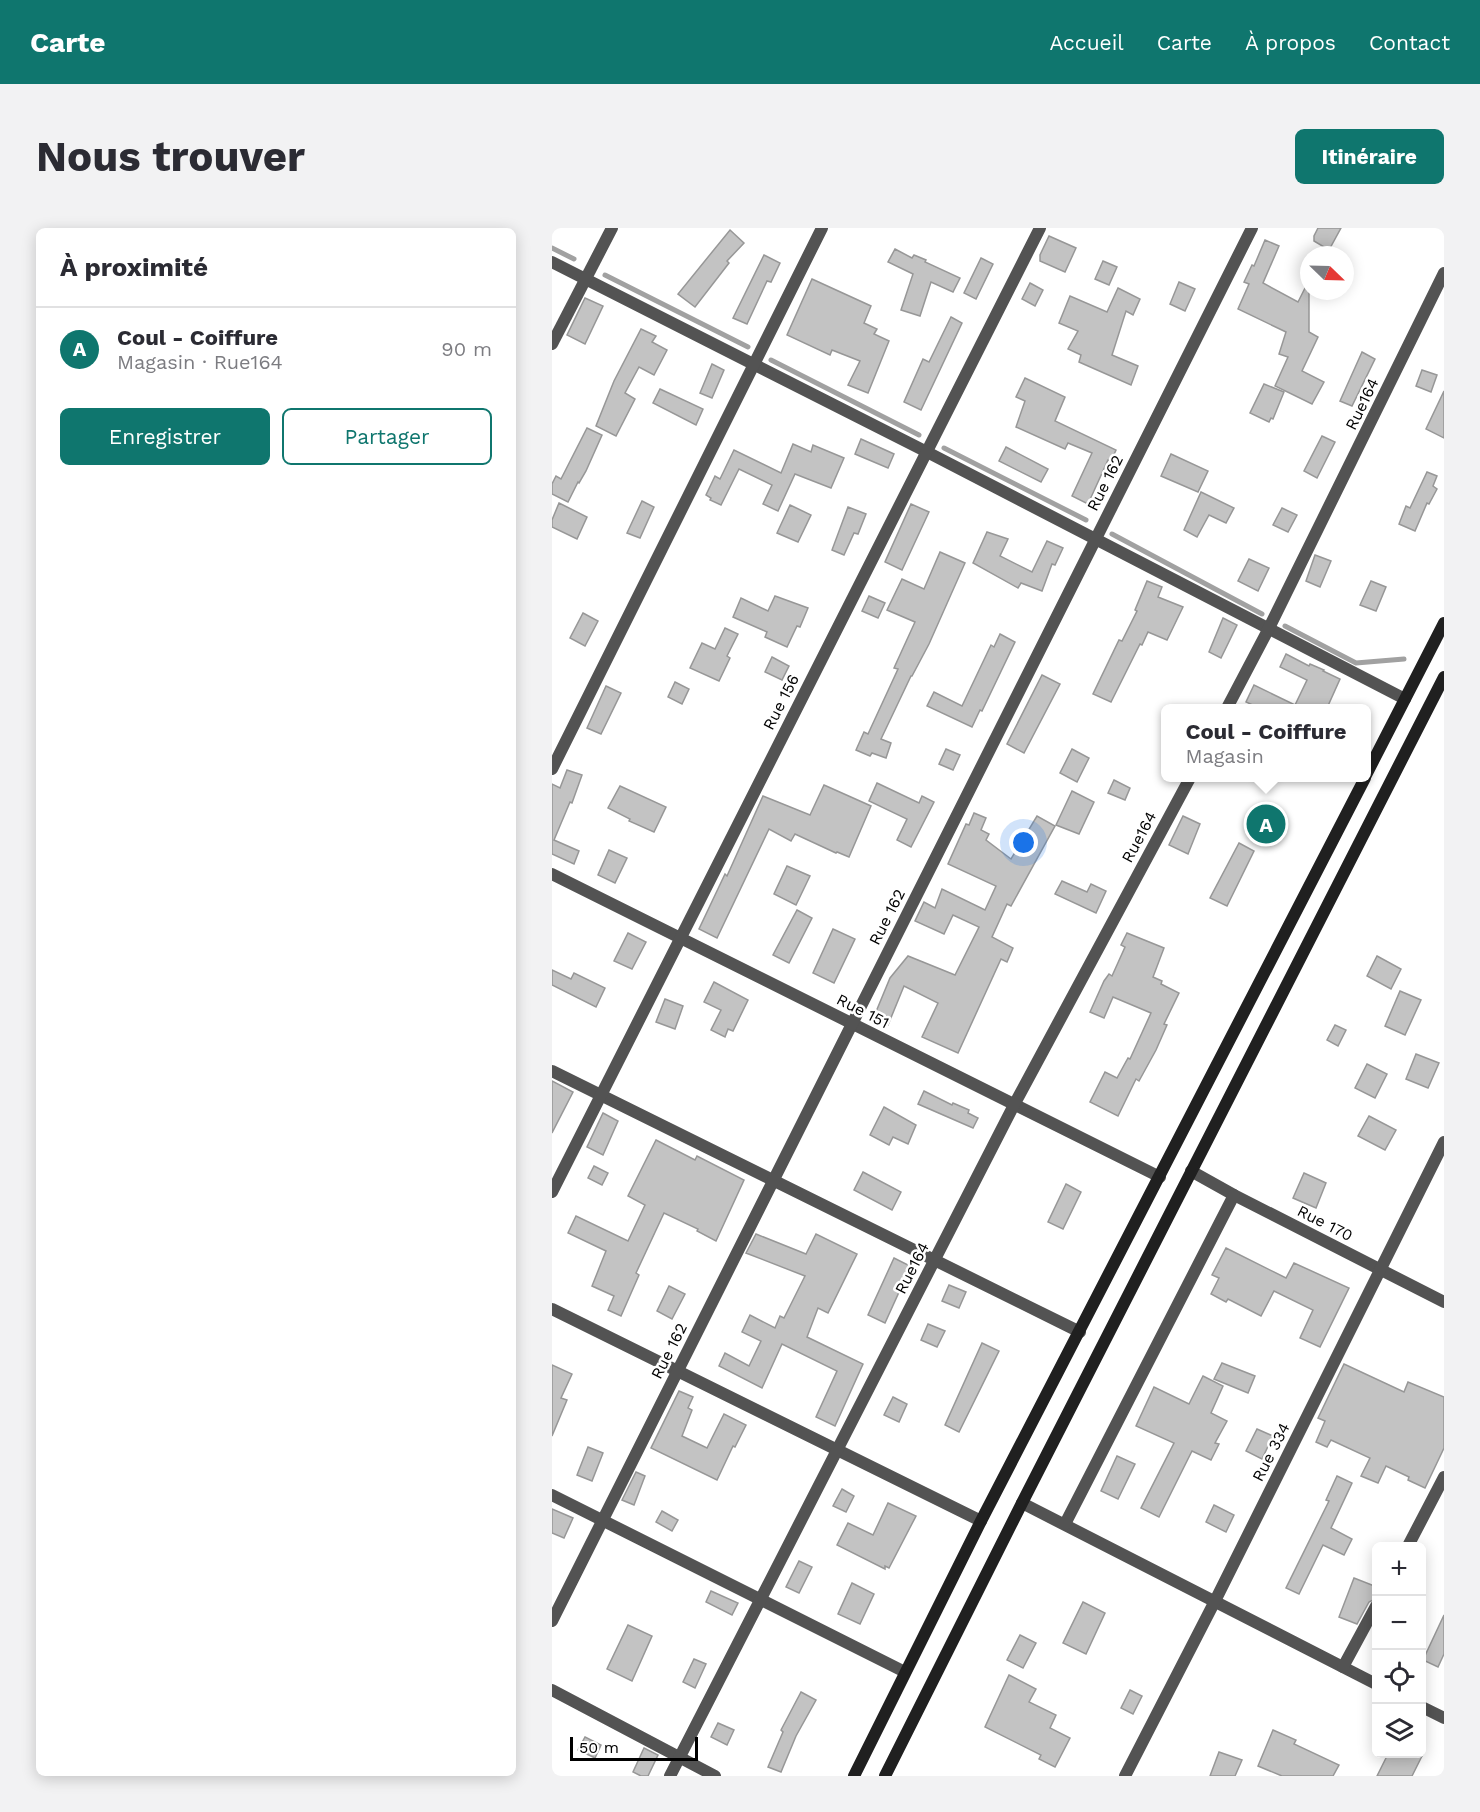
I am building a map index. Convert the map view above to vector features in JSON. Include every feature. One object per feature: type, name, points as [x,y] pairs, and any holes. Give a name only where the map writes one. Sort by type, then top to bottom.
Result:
[{"type":"main road","points":[[1371,766],[1444,623]]},
{"type":"main road","points":[[885,1776],[1444,677]]},
{"type":"main road","points":[[854,1776],[981,1521],[1363,782]]},
{"type":"street","points":[[552,344],[612,228]]},
{"type":"street","points":[[552,769],[822,228]]},
{"type":"street","name":"Rue 156","points":[[552,1192],[1040,228]]},
{"type":"street","name":"Rue 162","points":[[552,1621],[1252,228]]},
{"type":"street","points":[[552,262],[927,452],[1405,699]]},
{"type":"street","name":"Rue164","points":[[1229,704],[1444,273]]},
{"type":"street","name":"Rue164","points":[[670,1776],[1014,1105],[1187,782]]},
{"type":"street","name":"Rue 151","points":[[552,874],[1160,1177]]},
{"type":"street","points":[[552,1071],[1080,1332]]},
{"type":"street","name":"Rue 334","points":[[1125,1776],[1444,1142]]},
{"type":"street","name":"Rue 170","points":[[1191,1171],[1444,1302]]},
{"type":"street","points":[[1065,1524],[1234,1195]]},
{"type":"street","points":[[552,1309],[981,1521]]},
{"type":"street","points":[[1410,1542],[1444,1477]]},
{"type":"street","points":[[552,1495],[905,1672]]},
{"type":"street","points":[[1022,1503],[1372,1682]]},
{"type":"street","points":[[1343,1667],[1372,1615]]},
{"type":"street","points":[[552,1690],[715,1776]]},
{"type":"street","points":[[1426,1709],[1444,1718]]},
{"type":"building","points":[[1318,228],[1341,228],[1331,246],[1322,246],[1314,241]]},
{"type":"building","points":[[730,230],[744,243],[727,261],[729,263],[695,307],[678,294]]},
{"type":"building","points":[[1049,236],[1076,248],[1065,272],[1040,261],[1040,255]]},
{"type":"building","points":[[1265,240],[1279,246],[1263,283],[1298,302],[1300,298],[1300,300],[1309,300],[1309,332],[1318,337],[1302,371],[1324,382],[1312,404],[1275,386],[1288,357],[1279,354],[1286,332],[1238,309],[1249,284],[1244,282],[1252,265],[1254,266]]},
{"type":"building","points":[[895,249],[912,258],[914,255],[926,260],[925,262],[960,278],[953,292],[931,282],[920,316],[901,310],[913,274],[888,262]]},
{"type":"building","points":[[764,255],[780,263],[771,282],[767,281],[747,324],[733,318]]},
{"type":"building","points":[[981,258],[993,264],[976,299],[964,293]]},
{"type":"building","points":[[1103,261],[1117,267],[1109,285],[1095,279]]},
{"type":"building","points":[[812,279],[871,306],[864,323],[877,329],[874,334],[889,341],[868,393],[848,385],[860,361],[832,350],[830,355],[787,335]]},
{"type":"building","points":[[1179,282],[1195,289],[1185,311],[1170,304]]},
{"type":"building","points":[[1030,283],[1043,290],[1035,306],[1022,299]]},
{"type":"building","points":[[1118,288],[1140,299],[1133,315],[1126,311],[1112,355],[1138,366],[1131,385],[1079,362],[1081,355],[1068,349],[1078,331],[1059,323],[1070,296],[1107,312]]},
{"type":"building","points":[[585,298],[603,306],[585,344],[567,335]]},
{"type":"building","points":[[951,317],[962,323],[921,410],[904,402],[923,359],[929,362]]},
{"type":"building","points":[[641,329],[656,336],[652,342],[667,350],[654,375],[639,367],[625,393],[635,399],[616,436],[596,426],[614,381]]},
{"type":"building","points":[[1362,352],[1375,359],[1352,406],[1340,401]]},
{"type":"building","points":[[712,364],[724,370],[712,398],[700,393]]},
{"type":"building","points":[[1422,370],[1437,375],[1431,392],[1416,386]]},
{"type":"building","points":[[1025,378],[1065,397],[1055,421],[1116,450],[1111,461],[1108,460],[1088,504],[1072,496],[1092,453],[1068,443],[1065,449],[1016,427],[1025,401],[1016,397]]},
{"type":"building","points":[[1264,384],[1284,392],[1273,419],[1271,418],[1269,422],[1250,413]]},
{"type":"building","points":[[660,389],[703,409],[696,425],[653,403]]},
{"type":"building","points":[[1444,391],[1444,438],[1426,429]]},
{"type":"building","points":[[587,428],[602,435],[586,471],[568,502],[552,494],[552,484],[556,476],[561,479]]},
{"type":"building","points":[[1322,436],[1335,442],[1317,478],[1304,471]]},
{"type":"building","points":[[861,439],[894,454],[888,468],[855,454]]},
{"type":"building","points":[[793,444],[811,452],[813,445],[844,458],[831,488],[795,474],[778,511],[763,504],[772,485],[739,469],[721,505],[710,500],[711,498],[706,495],[715,476],[720,479],[734,450],[781,473]]},
{"type":"building","points":[[1006,447],[1048,469],[1041,482],[999,461]]},
{"type":"building","points":[[1171,454],[1208,471],[1198,492],[1161,476]]},
{"type":"building","points":[[1427,472],[1437,476],[1433,486],[1437,489],[1429,504],[1427,503],[1415,531],[1399,524],[1406,506],[1410,508]]},
{"type":"building","points":[[1201,492],[1234,508],[1226,523],[1209,515],[1197,537],[1184,530]]},
{"type":"building","points":[[642,501],[654,507],[640,538],[627,533]]},
{"type":"building","points":[[559,503],[587,517],[577,539],[552,527],[552,520]]},
{"type":"building","points":[[911,504],[929,512],[902,570],[885,562]]},
{"type":"building","points":[[790,505],[811,515],[798,542],[777,533]]},
{"type":"building","points":[[848,507],[866,514],[858,534],[854,533],[844,555],[832,550]]},
{"type":"building","points":[[1282,508],[1297,515],[1288,532],[1273,525]]},
{"type":"building","points":[[987,532],[1008,539],[1000,556],[1032,572],[1047,541],[1063,548],[1055,565],[1052,564],[1042,591],[1021,583],[1018,588],[973,563]]},
{"type":"building","points":[[940,552],[965,563],[929,644],[881,739],[891,743],[886,758],[872,753],[870,756],[856,750],[864,732],[868,734],[898,669],[894,668],[915,622],[887,610],[902,579],[924,589]]},
{"type":"building","points":[[1315,555],[1331,561],[1320,587],[1306,581]]},
{"type":"building","points":[[1249,559],[1269,568],[1258,591],[1238,581]]},
{"type":"building","points":[[1147,581],[1162,587],[1158,597],[1183,607],[1167,640],[1148,632],[1111,702],[1093,694],[1119,640],[1122,641],[1137,611],[1135,610]]},
{"type":"building","points":[[1371,581],[1386,587],[1376,611],[1360,605]]},
{"type":"building","points":[[775,596],[808,608],[800,627],[797,626],[787,647],[765,637],[767,632],[733,617],[741,598],[768,611]]},
{"type":"building","points":[[869,596],[885,603],[878,618],[862,611]]},
{"type":"building","points":[[583,613],[598,621],[585,646],[570,638]]},
{"type":"building","points":[[1223,618],[1237,625],[1221,658],[1209,652]]},
{"type":"building","points":[[725,628],[738,634],[727,656],[730,658],[719,681],[690,668],[702,643],[715,649]]},
{"type":"building","points":[[1000,634],[1015,642],[972,727],[927,706],[934,692],[962,706],[991,645],[994,647]]},
{"type":"building","points":[[1286,654],[1340,679],[1329,704],[1295,704],[1307,680],[1280,667]]},
{"type":"building","points":[[772,657],[789,666],[782,680],[765,672]]},
{"type":"building","points":[[1042,675],[1060,684],[1024,753],[1007,744]]},
{"type":"building","points":[[675,682],[689,689],[682,704],[668,697]]},
{"type":"building","points":[[1254,685],[1293,704],[1250,704],[1246,702]]},
{"type":"building","points":[[606,686],[621,693],[601,734],[587,728]]},
{"type":"building","points":[[946,749],[960,755],[953,770],[939,764]]},
{"type":"building","points":[[1072,749],[1089,758],[1077,782],[1060,773]]},
{"type":"building","points":[[567,770],[582,775],[572,803],[570,802],[554,840],[579,851],[574,864],[552,854],[552,784],[560,788]]},
{"type":"building","points":[[1114,780],[1130,788],[1125,800],[1108,793]]},
{"type":"building","points":[[877,783],[919,803],[922,796],[934,802],[911,847],[897,840],[907,819],[869,801]]},
{"type":"building","points":[[824,785],[871,806],[849,857],[795,834],[791,841],[769,829],[717,938],[699,929],[725,874],[727,876],[763,796],[810,815]]},
{"type":"building","points":[[620,786],[666,807],[654,832],[629,821],[630,819],[608,808]]},
{"type":"building","points":[[1072,791],[1094,802],[1079,834],[1056,825]]},
{"type":"building","points":[[974,813],[986,818],[981,830],[989,834],[986,840],[1011,859],[1037,816],[1055,826],[1011,906],[1007,904],[992,937],[1013,948],[1007,962],[1001,959],[958,1053],[922,1037],[938,1003],[904,986],[888,1025],[873,1019],[890,978],[908,956],[955,975],[979,927],[953,915],[944,934],[915,921],[924,902],[935,908],[942,889],[985,910],[996,886],[948,864],[966,824],[969,825]]},
{"type":"building","points":[[1183,816],[1200,824],[1188,854],[1169,845]]},
{"type":"building","points":[[1239,843],[1254,851],[1227,906],[1210,898]]},
{"type":"building","points":[[609,850],[627,858],[615,883],[598,875]]},
{"type":"building","points":[[787,866],[810,876],[796,905],[774,894]]},
{"type":"building","points":[[1062,881],[1087,892],[1091,884],[1106,891],[1096,913],[1055,894]]},
{"type":"building","points":[[797,910],[812,918],[789,963],[773,955]]},
{"type":"building","points":[[833,929],[855,939],[834,983],[813,973]]},
{"type":"building","points":[[628,933],[646,942],[632,969],[614,961]]},
{"type":"building","points":[[1127,933],[1164,948],[1153,977],[1179,993],[1164,1024],[1167,1025],[1156,1050],[1139,1081],[1136,1079],[1118,1116],[1090,1102],[1105,1072],[1117,1078],[1128,1058],[1130,1059],[1151,1013],[1113,997],[1104,1018],[1090,1012],[1104,981],[1109,974],[1112,976],[1125,947],[1121,945]]},
{"type":"building","points":[[1377,956],[1401,969],[1391,989],[1367,976]]},
{"type":"building","points":[[552,970],[571,979],[574,973],[605,988],[596,1007],[552,985]]},
{"type":"building","points":[[714,982],[748,1000],[733,1031],[728,1029],[725,1037],[711,1030],[721,1010],[704,1002]]},
{"type":"building","points":[[1400,991],[1421,1000],[1405,1035],[1385,1026]]},
{"type":"building","points":[[665,999],[683,1006],[675,1029],[656,1022]]},
{"type":"building","points":[[1335,1025],[1346,1030],[1338,1046],[1327,1040]]},
{"type":"building","points":[[1416,1054],[1439,1063],[1428,1088],[1406,1079]]},
{"type":"building","points":[[1367,1064],[1387,1074],[1375,1098],[1355,1088]]},
{"type":"building","points":[[552,1081],[573,1092],[552,1133]]},
{"type":"building","points":[[924,1091],[952,1105],[953,1103],[969,1110],[968,1113],[978,1118],[973,1128],[918,1104]]},
{"type":"building","points":[[884,1107],[916,1125],[908,1144],[893,1137],[889,1145],[870,1135]]},
{"type":"building","points":[[603,1113],[618,1121],[603,1155],[587,1147]]},
{"type":"building","points":[[1369,1116],[1396,1130],[1385,1150],[1358,1136]]},
{"type":"building","points":[[656,1140],[695,1160],[697,1156],[744,1180],[716,1241],[697,1231],[698,1229],[664,1213],[636,1273],[639,1275],[621,1316],[608,1310],[614,1296],[592,1286],[606,1251],[568,1233],[576,1216],[628,1241],[645,1205],[628,1196]]},
{"type":"building","points":[[594,1166],[608,1173],[602,1185],[588,1178]]},
{"type":"building","points":[[863,1172],[901,1192],[892,1210],[854,1190]]},
{"type":"building","points":[[1304,1173],[1326,1183],[1316,1208],[1293,1198]]},
{"type":"building","points":[[1066,1184],[1081,1192],[1063,1229],[1048,1222]]},
{"type":"building","points":[[756,1234],[806,1254],[816,1234],[857,1254],[828,1313],[818,1308],[807,1337],[863,1364],[835,1426],[816,1417],[837,1371],[782,1344],[762,1388],[719,1366],[725,1353],[749,1366],[761,1341],[742,1332],[750,1315],[775,1328],[780,1316],[784,1318],[805,1276],[746,1253]]},
{"type":"building","points":[[1226,1248],[1286,1278],[1294,1263],[1349,1288],[1320,1347],[1300,1338],[1313,1310],[1274,1291],[1261,1316],[1228,1299],[1226,1302],[1211,1294],[1219,1278],[1212,1275]]},
{"type":"building","points":[[894,1258],[914,1268],[903,1291],[900,1290],[885,1323],[868,1315]]},
{"type":"building","points":[[949,1285],[966,1292],[959,1308],[942,1301]]},
{"type":"building","points":[[669,1286],[685,1294],[672,1319],[657,1311]]},
{"type":"building","points":[[928,1324],[945,1331],[937,1347],[921,1340]]},
{"type":"building","points":[[982,1343],[999,1351],[959,1432],[945,1425]]},
{"type":"building","points":[[1222,1363],[1255,1376],[1248,1393],[1214,1379]]},
{"type":"building","points":[[1344,1364],[1404,1392],[1408,1382],[1444,1397],[1444,1448],[1425,1488],[1386,1466],[1378,1483],[1361,1476],[1370,1458],[1331,1440],[1327,1447],[1316,1442],[1325,1421],[1318,1418]]},
{"type":"building","points":[[552,1365],[572,1374],[561,1398],[567,1400],[552,1436]]},
{"type":"building","points":[[1203,1376],[1223,1386],[1211,1413],[1227,1421],[1215,1443],[1219,1444],[1211,1460],[1192,1451],[1159,1517],[1141,1508],[1174,1443],[1136,1426],[1154,1387],[1189,1404]]},
{"type":"building","points":[[679,1391],[693,1397],[688,1408],[692,1410],[682,1436],[707,1448],[724,1414],[746,1425],[717,1480],[651,1448]]},
{"type":"building","points":[[893,1397],[907,1404],[899,1422],[884,1415]]},
{"type":"building","points":[[1257,1429],[1273,1436],[1262,1459],[1246,1451]]},
{"type":"building","points":[[588,1447],[603,1453],[592,1481],[577,1475]]},
{"type":"building","points":[[1117,1456],[1135,1464],[1118,1499],[1101,1491]]},
{"type":"building","points":[[636,1472],[645,1476],[634,1505],[622,1500]]},
{"type":"building","points":[[1337,1476],[1352,1483],[1331,1528],[1352,1539],[1344,1555],[1323,1545],[1299,1594],[1286,1588],[1329,1501],[1326,1500]]},
{"type":"building","points":[[842,1489],[854,1496],[846,1512],[833,1506]]},
{"type":"building","points":[[888,1503],[916,1516],[889,1568],[885,1566],[885,1569],[837,1545],[848,1523],[873,1535]]},
{"type":"building","points":[[1214,1505],[1234,1515],[1226,1532],[1206,1522]]},
{"type":"building","points":[[552,1509],[573,1518],[564,1538],[552,1533]]},
{"type":"building","points":[[662,1511],[678,1520],[672,1531],[656,1522]]},
{"type":"building","points":[[799,1561],[812,1567],[799,1593],[786,1587]]},
{"type":"building","points":[[1354,1578],[1372,1585],[1372,1600],[1357,1624],[1339,1617]]},
{"type":"building","points":[[852,1583],[874,1594],[860,1624],[838,1614]]},
{"type":"building","points":[[711,1591],[738,1603],[732,1615],[706,1602]]},
{"type":"building","points":[[1083,1602],[1105,1613],[1086,1654],[1063,1643]]},
{"type":"building","points":[[1444,1615],[1444,1654],[1438,1667],[1426,1661],[1426,1654]]},
{"type":"building","points":[[628,1625],[652,1636],[632,1681],[607,1669]]},
{"type":"building","points":[[1020,1635],[1036,1643],[1023,1668],[1007,1660]]},
{"type":"building","points":[[694,1659],[706,1664],[695,1688],[683,1682]]},
{"type":"building","points":[[1009,1675],[1036,1689],[1029,1702],[1056,1715],[1050,1728],[1070,1738],[1055,1767],[1039,1759],[1041,1755],[985,1727]]},
{"type":"building","points":[[1130,1690],[1142,1696],[1133,1714],[1121,1708]]},
{"type":"building","points":[[801,1692],[816,1700],[796,1736],[781,1772],[768,1767],[783,1732],[781,1730]]},
{"type":"building","points":[[718,1723],[734,1730],[727,1745],[711,1737]]},
{"type":"building","points":[[1273,1730],[1296,1740],[1294,1744],[1339,1765],[1333,1776],[1282,1776],[1258,1766]]},
{"type":"building","points":[[585,1737],[601,1745],[595,1758],[578,1750]]},
{"type":"building","points":[[644,1748],[658,1755],[648,1776],[641,1776],[633,1772]]},
{"type":"building","points":[[1219,1752],[1242,1760],[1235,1776],[1210,1776]]},
{"type":"building","points":[[1386,1758],[1421,1758],[1412,1776],[1377,1776]]},
{"type":"waterway","points":[[552,248],[574,259]]},
{"type":"waterway","points":[[605,275],[748,347]]},
{"type":"waterway","points":[[771,360],[919,435]]},
{"type":"waterway","points":[[944,448],[1086,520]]},
{"type":"waterway","points":[[1112,534],[1262,614]]},
{"type":"waterway","points":[[1285,626],[1356,663],[1404,659]]},
{"type":"place","name":"Coul - Coiffure","points":[[1266,824]]}]
